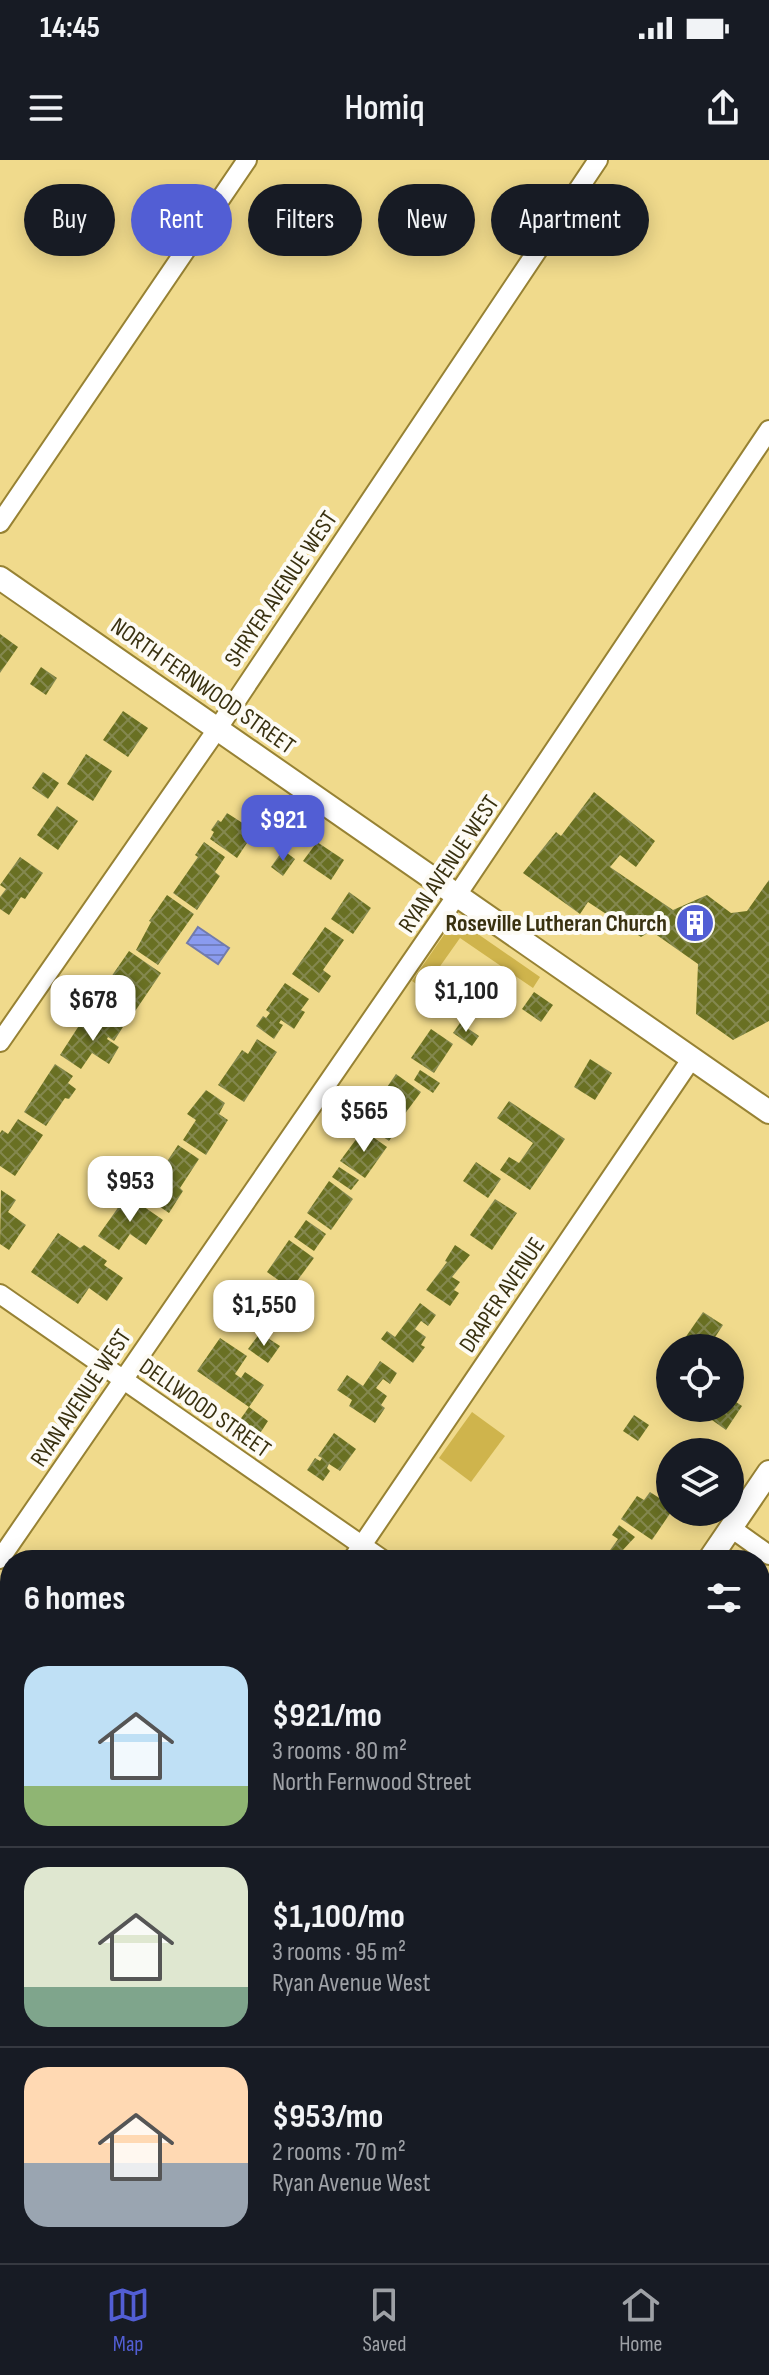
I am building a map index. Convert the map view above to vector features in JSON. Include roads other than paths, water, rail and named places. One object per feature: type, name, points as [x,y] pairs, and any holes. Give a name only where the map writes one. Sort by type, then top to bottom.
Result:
[{"type":"street","name":"SHRYER AVENUE WEST","points":[[0,1042],[218,728],[598,160]]},
{"type":"street","points":[[0,523],[241,162]]},
{"type":"street","name":"RYAN AVENUE WEST","points":[[6,1550],[457,895],[769,430]]},
{"type":"street","name":"NORTH FERNWOOD STREET","points":[[0,578],[769,1112]]},
{"type":"street","name":"DRAPER AVENUE","points":[[359,1550],[692,1058]]},
{"type":"street","name":"DELLWOOD STREET","points":[[0,1294],[353,1550]]},
{"type":"street","points":[[716,1550],[769,1472]]},
{"type":"street","points":[[731,1528],[762,1550]]},
{"type":"water","points":[[198,927],[229,948],[218,964],[187,943]]},
{"type":"place","name":"Roseville Lutheran Church","points":[[695,923]]}]
